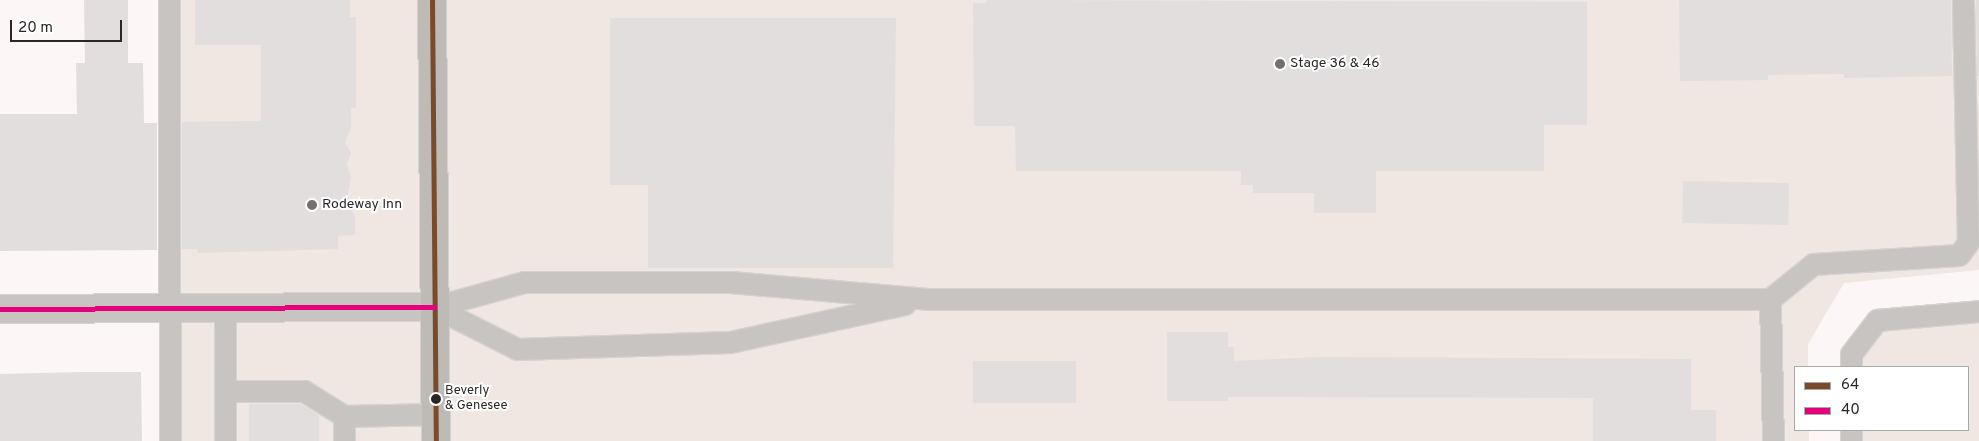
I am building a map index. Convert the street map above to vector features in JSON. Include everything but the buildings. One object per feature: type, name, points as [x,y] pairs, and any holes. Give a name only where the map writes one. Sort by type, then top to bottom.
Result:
[{"type":"main road","points":[[432,0],[436,441]]},
{"type":"street","points":[[0,309],[434,307]]},
{"type":"lane","points":[[169,0],[172,308],[170,441]]},
{"type":"lane","points":[[434,307],[524,282],[730,282],[927,299],[1770,299],[1813,264],[1960,255],[1968,242],[1963,0]]},
{"type":"lane","points":[[434,307],[517,349],[730,342],[927,299]]},
{"type":"lane","points":[[1770,299],[1772,441]]},
{"type":"lane","points":[[225,308],[225,441]]},
{"type":"lane","points":[[1851,366],[1851,354],[1877,320],[1979,312]]},
{"type":"lane","points":[[225,391],[304,391],[344,416],[436,414]]},
{"type":"lane","points":[[344,416],[344,441]]},
{"type":"shaded area","points":[[164,0],[1979,0],[1979,270],[1844,283],[1808,344],[1808,366],[1794,366],[1794,431],[1809,431],[1809,441],[167,441]]},
{"type":"shaded area","points":[[1979,311],[1979,441],[1851,441],[1851,431],[1969,431],[1969,366],[1852,366],[1877,320]]},
{"type":"transit line","name":"64","points":[[432,0],[436,441]]},
{"type":"transit line","name":"40","points":[[0,309],[434,307]]},
{"type":"place","name":"Stage 36 & 46","points":[[1280,64]]},
{"type":"place","name":"Rodeway Inn","points":[[312,205]]},
{"type":"place","name":"Beverly & Genesee","points":[[436,399]]}]
